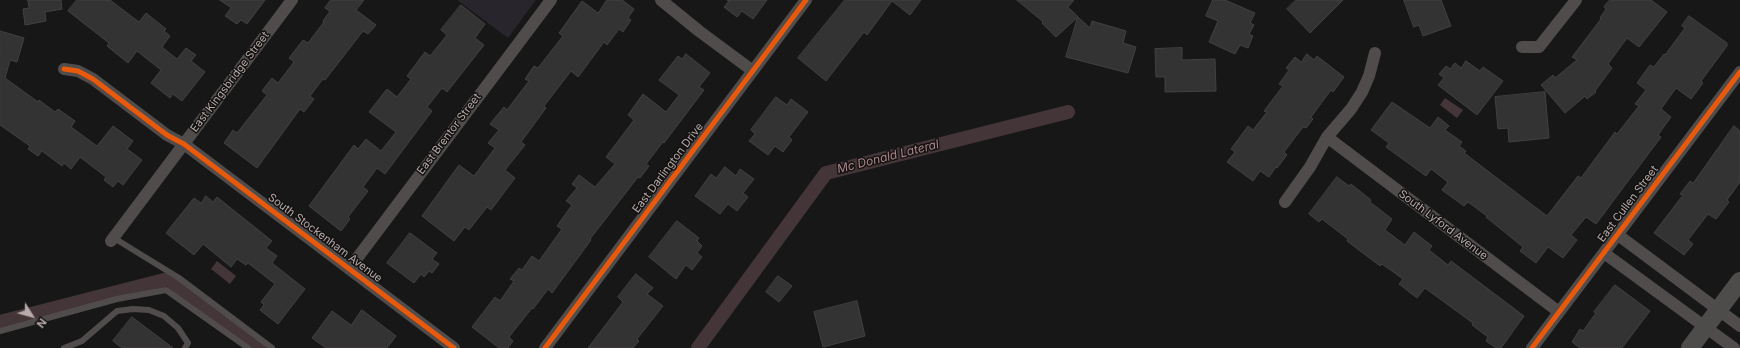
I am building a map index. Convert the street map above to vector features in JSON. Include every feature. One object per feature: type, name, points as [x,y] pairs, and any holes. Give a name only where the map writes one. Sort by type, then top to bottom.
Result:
[{"type":"main road","points":[[1690,348],[1740,281]]},
{"type":"street","name":"East Kingsbridge Street","points":[[112,240],[292,0]]},
{"type":"street","name":"East Brentor Street","points":[[349,268],[551,0]]},
{"type":"street","points":[[661,0],[699,32],[753,71]]},
{"type":"street","name":"East Darlington Drive","points":[[545,348],[806,0]]},
{"type":"street","points":[[1522,47],[1539,47],[1576,0]]},
{"type":"street","points":[[1285,202],[1310,167],[1327,137],[1351,109],[1362,92],[1370,76],[1375,53]]},
{"type":"street","name":"South Stockenham Avenue","points":[[64,69],[78,71],[93,79],[167,135],[184,144],[454,348]]},
{"type":"street","name":"East Cullen Street","points":[[1532,348],[1740,72]]},
{"type":"street","name":"South Lyford Avenue","points":[[1327,137],[1559,312]]},
{"type":"street","points":[[1618,234],[1740,326]]},
{"type":"street","points":[[1604,253],[1734,348]]},
{"type":"lane","points":[[112,240],[180,278],[272,348]]},
{"type":"lane","points":[[0,331],[117,299],[166,290],[248,348]]},
{"type":"lane","points":[[64,348],[82,341],[117,311],[133,310],[149,310],[164,316],[178,328],[188,342],[185,348]]},
{"type":"shaded area","points":[[457,0],[536,0],[508,38]]},
{"type":"shaded area","points":[[1445,98],[1463,110],[1457,118],[1440,105]]},
{"type":"shaded area","points":[[217,261],[236,276],[230,284],[211,269]]},
{"type":"building","points":[[28,0],[61,0],[62,9],[45,12],[46,21],[25,25],[23,9],[29,8]]},
{"type":"building","points":[[77,0],[110,0],[139,22],[146,13],[166,29],[164,31],[170,36],[162,47],[177,59],[186,48],[196,55],[191,61],[205,72],[182,101],[173,94],[170,98],[151,83],[161,70],[137,51],[128,63],[107,46],[109,43],[68,11]]},
{"type":"building","points":[[220,0],[265,0],[247,24],[241,20],[237,24],[225,16],[231,8]]},
{"type":"building","points":[[331,0],[364,0],[356,10],[376,25],[368,34],[363,31],[325,80],[323,79],[310,96],[314,99],[304,112],[300,109],[257,168],[224,143],[233,130],[237,133],[267,95],[262,91],[272,78],[278,83],[294,62],[289,58],[303,40],[308,43],[324,22],[323,21],[330,11],[325,8]]},
{"type":"building","points":[[607,0],[622,0],[634,9],[628,18],[631,20],[623,32],[619,29],[607,45],[604,42],[578,77],[571,71],[544,106],[546,108],[521,142],[525,145],[505,170],[515,178],[491,210],[487,207],[469,230],[465,227],[454,241],[422,216],[459,165],[474,176],[495,148],[488,143],[499,130],[490,124],[504,107],[507,110],[529,81],[525,79],[534,66],[538,68],[563,36],[559,33],[582,1],[598,13]]},
{"type":"building","points":[[727,0],[767,0],[753,19],[742,11],[737,17],[724,7],[729,1]]},
{"type":"building","points":[[845,0],[921,0],[910,15],[892,1],[867,35],[864,32],[826,81],[798,58]]},
{"type":"building","points":[[1017,0],[1074,0],[1068,7],[1078,17],[1056,37],[1042,23],[1043,22]]},
{"type":"building","points":[[1213,0],[1225,0],[1255,13],[1250,23],[1254,25],[1249,34],[1253,36],[1248,48],[1240,45],[1235,54],[1209,42],[1218,21],[1206,16]]},
{"type":"building","points":[[1296,0],[1343,0],[1310,33],[1287,9]]},
{"type":"building","points":[[1404,0],[1441,0],[1451,26],[1423,36],[1419,25],[1414,27]]},
{"type":"building","points":[[1610,0],[1651,0],[1667,12],[1639,47],[1627,38],[1608,64],[1612,68],[1595,91],[1596,92],[1587,99],[1585,96],[1565,113],[1541,85],[1553,75],[1555,78],[1577,60],[1572,57],[1601,19],[1600,18],[1606,9],[1604,7]]},
{"type":"building","points":[[461,5],[485,24],[475,38],[484,45],[447,92],[442,88],[427,107],[432,111],[385,174],[377,168],[363,187],[368,191],[348,217],[350,219],[341,231],[309,206],[354,145],[358,149],[366,139],[381,151],[396,132],[369,112],[387,89],[397,97],[411,79],[407,76],[425,52],[430,56],[447,35],[441,30]]},
{"type":"building","points":[[1689,16],[1727,43],[1727,46],[1701,81],[1703,83],[1691,99],[1676,88],[1661,109],[1671,117],[1658,135],[1661,137],[1596,224],[1586,217],[1571,235],[1577,240],[1563,258],[1548,247],[1536,263],[1520,251],[1523,247],[1486,217],[1487,216],[1468,202],[1464,206],[1442,190],[1448,182],[1431,169],[1426,176],[1386,147],[1389,143],[1371,130],[1392,102],[1430,128],[1438,117],[1449,126],[1445,130],[1462,142],[1459,146],[1466,151],[1464,153],[1547,216],[1578,176],[1581,178],[1615,132],[1617,134],[1639,106],[1635,104],[1646,90],[1637,83],[1650,65],[1654,67],[1664,54],[1665,55],[1685,28],[1682,26]]},
{"type":"building","points":[[1078,17],[1090,28],[1092,21],[1126,31],[1123,43],[1136,47],[1128,73],[1066,57]]},
{"type":"building","points":[[0,31],[24,38],[17,62],[10,60],[5,78],[38,102],[39,100],[55,112],[58,109],[75,121],[71,127],[97,146],[113,126],[133,141],[127,149],[142,160],[123,185],[118,181],[113,187],[104,180],[106,177],[80,157],[71,169],[64,163],[62,166],[42,151],[38,156],[28,149],[30,146],[0,125]]},
{"type":"building","points":[[1182,48],[1182,60],[1215,59],[1216,91],[1165,92],[1165,77],[1156,77],[1155,49]]},
{"type":"building","points":[[686,54],[710,73],[699,87],[704,90],[664,143],[663,142],[646,164],[649,166],[640,178],[638,177],[590,239],[591,240],[552,293],[548,289],[533,309],[532,308],[509,337],[513,341],[508,348],[499,348],[472,327],[495,297],[500,301],[514,281],[510,279],[519,268],[522,270],[532,256],[539,261],[562,229],[557,226],[572,205],[566,201],[577,188],[572,184],[579,175],[595,187],[615,164],[606,157],[634,120],[628,115],[643,94],[666,112],[679,95],[659,80],[678,56],[682,59]]},
{"type":"building","points":[[1307,54],[1314,60],[1317,56],[1344,77],[1333,92],[1331,90],[1311,117],[1313,119],[1306,128],[1303,127],[1284,152],[1287,155],[1277,168],[1276,167],[1269,177],[1260,171],[1253,181],[1227,162],[1235,152],[1231,149],[1248,126],[1253,130],[1267,112],[1264,111],[1283,86],[1279,84],[1289,70],[1286,68],[1295,57],[1301,62]]},
{"type":"building","points":[[1466,61],[1480,71],[1483,67],[1503,81],[1477,115],[1438,85],[1444,78],[1439,74],[1446,66],[1450,69],[1455,63],[1461,68]]},
{"type":"building","points":[[1545,92],[1549,138],[1509,142],[1508,128],[1498,129],[1495,97]]},
{"type":"building","points":[[776,97],[787,105],[791,99],[808,112],[789,137],[792,140],[783,152],[775,146],[768,155],[749,141],[755,134],[751,130]]},
{"type":"building","points":[[1734,126],[1740,131],[1740,182],[1727,200],[1729,202],[1716,219],[1708,214],[1688,240],[1693,244],[1684,255],[1654,233],[1683,195],[1680,194],[1690,181],[1693,183]]},
{"type":"building","points":[[725,167],[736,176],[740,169],[754,179],[743,193],[748,197],[737,211],[728,204],[720,214],[695,196],[711,174],[716,178]]},
{"type":"building","points":[[1337,177],[1349,186],[1351,184],[1371,200],[1370,202],[1392,219],[1385,230],[1405,245],[1414,232],[1432,246],[1429,250],[1448,265],[1451,261],[1524,316],[1501,348],[1496,348],[1486,341],[1488,337],[1472,325],[1473,323],[1425,288],[1417,298],[1399,284],[1403,279],[1382,264],[1380,266],[1347,241],[1348,239],[1322,219],[1319,222],[1309,214]]},
{"type":"building","points":[[206,196],[213,202],[217,197],[272,241],[266,248],[277,256],[272,263],[305,289],[278,324],[260,310],[264,305],[261,302],[275,284],[248,263],[246,265],[237,259],[231,267],[203,244],[194,255],[166,233],[194,198],[201,203]]},
{"type":"building","points":[[677,221],[699,238],[697,241],[702,246],[697,253],[702,257],[692,270],[686,265],[676,279],[649,257]]},
{"type":"building","points":[[410,233],[437,253],[432,259],[439,264],[432,273],[429,271],[424,277],[421,274],[414,283],[387,263]]},
{"type":"building","points":[[636,274],[653,288],[647,294],[663,306],[637,339],[639,341],[633,348],[588,348],[623,302],[618,297]]},
{"type":"building","points":[[778,276],[792,286],[779,302],[766,292]]},
{"type":"building","points":[[1615,285],[1650,311],[1622,348],[1580,348],[1572,342],[1580,329],[1583,331],[1596,313],[1594,312]]},
{"type":"building","points":[[857,301],[865,336],[823,347],[814,312]]},
{"type":"building","points":[[362,310],[396,336],[387,348],[326,348],[312,338],[332,311],[351,325]]},
{"type":"building","points":[[132,317],[173,348],[122,348],[113,341]]},
{"type":"waterway","name":"Mc Donald Lateral","points":[[698,348],[826,173],[1068,112]]},
{"type":"waterway","name":"Mc Donald Lateral","points":[[0,322],[168,279],[259,348]]},
{"type":"cycle path","points":[[545,348],[806,0]]},
{"type":"cycle path","points":[[64,69],[78,71],[93,79],[167,135],[184,144],[454,348]]},
{"type":"cycle path","points":[[1532,348],[1740,72]]}]
